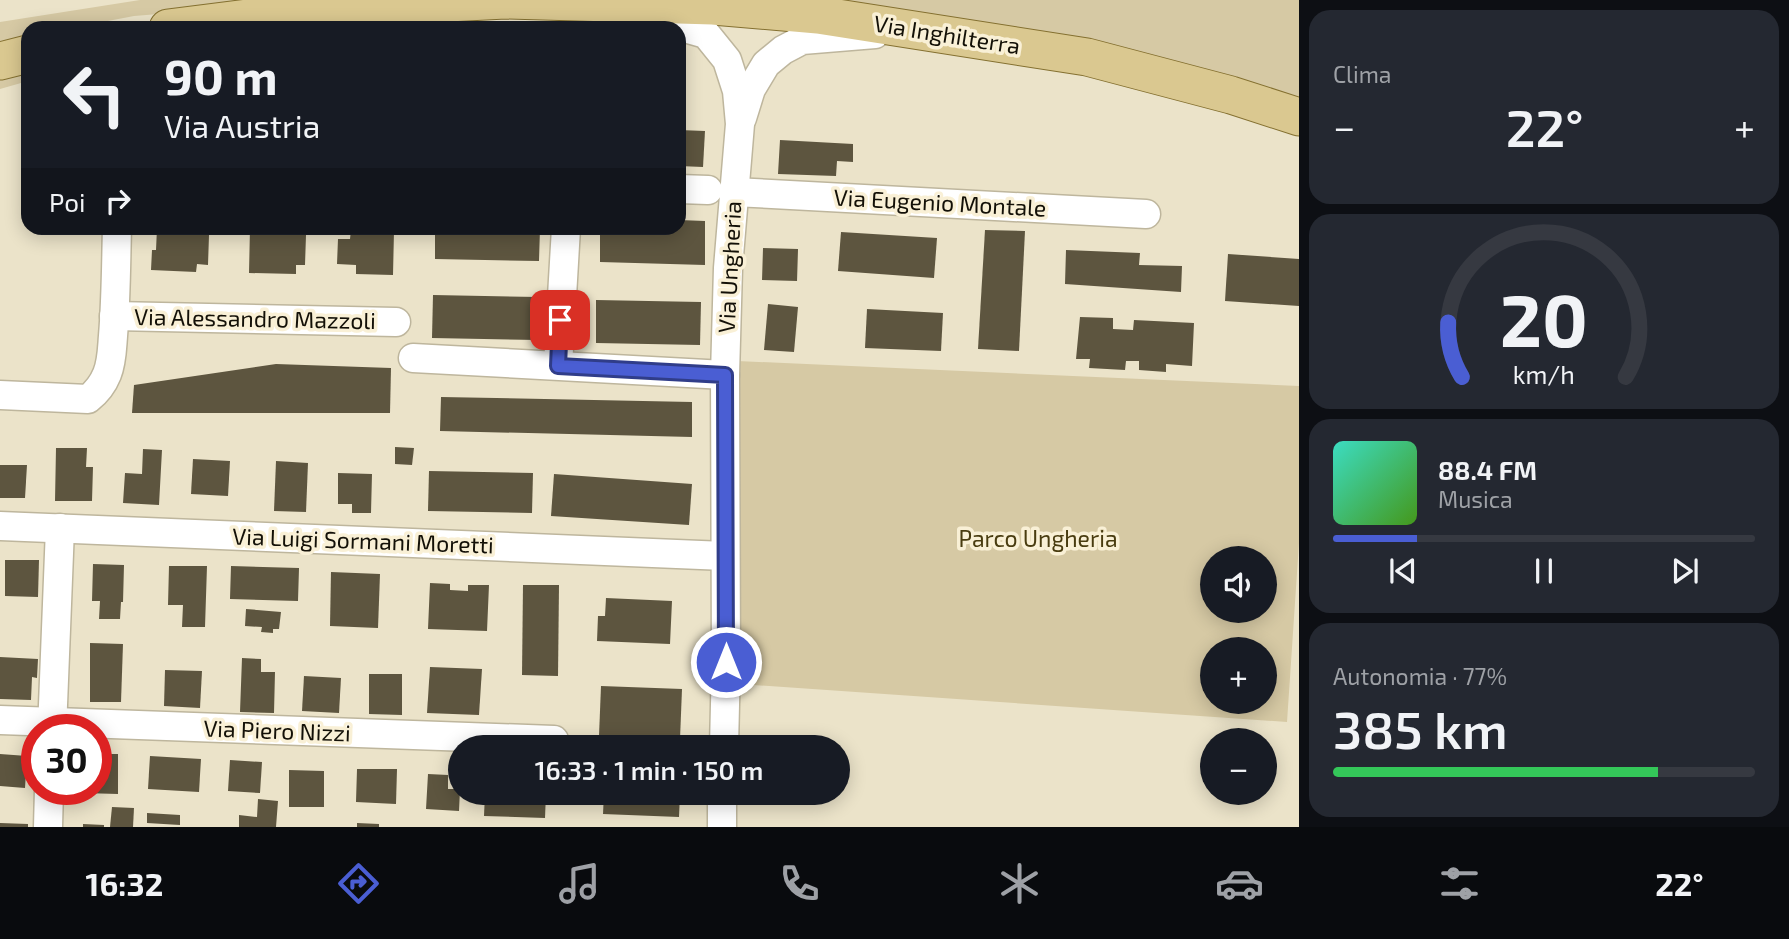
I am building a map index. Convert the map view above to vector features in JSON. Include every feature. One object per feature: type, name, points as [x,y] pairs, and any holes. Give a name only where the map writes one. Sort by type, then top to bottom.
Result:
[{"type":"main road","name":"Via Inghilterra","points":[[224,21],[505,0],[713,6],[818,15],[1087,57],[1231,95],[1299,117]]},
{"type":"main road","points":[[0,61],[21,56]]},
{"type":"street","name":"Via Ungheria","points":[[599,3],[661,21]]},
{"type":"street","name":"Via Ungheria","points":[[686,28],[706,34],[727,60],[737,90],[740,124]]},
{"type":"street","name":"Via Ungheria","points":[[724,735],[725,375],[728,268],[721,191],[740,124],[751,89],[765,64],[783,50],[803,40],[939,33]]},
{"type":"street","name":"Via Eugenio Montale","points":[[686,189],[1146,214]]},
{"type":"street","name":"Via Alessandro Mazzoli","points":[[0,395],[88,399],[96,393],[108,373],[111,358],[117,235]]},
{"type":"street","points":[[558,366],[566,235]]},
{"type":"street","name":"Via Alessandro Mazzoli","points":[[114,316],[396,322]]},
{"type":"street","points":[[413,358],[725,375]]},
{"type":"street","name":"Via Luigi Sormani Moretti","points":[[0,526],[725,556]]},
{"type":"street","points":[[52,714],[60,528]]},
{"type":"street","name":"Via Piero Nizzi","points":[[0,720],[21,722]]},
{"type":"street","name":"Via Piero Nizzi","points":[[112,728],[448,737]]},
{"type":"street","points":[[48,827],[49,805]]},
{"type":"street","points":[[722,805],[722,827]]},
{"type":"green space","points":[[140,0],[328,0],[134,16],[108,21],[21,21],[21,37],[0,41],[0,22]]},
{"type":"green space","points":[[845,0],[1299,0],[1299,102],[942,17]]},
{"type":"green space","points":[[21,64],[21,83],[0,89],[0,69]]},
{"type":"green space","name":"Parco Ungheria","points":[[737,361],[1299,386],[1299,543],[1287,722],[739,684]]},
{"type":"building","points":[[686,130],[705,131],[703,167],[686,166]]},
{"type":"building","points":[[780,140],[853,144],[853,162],[837,161],[836,176],[778,174]]},
{"type":"building","points":[[686,220],[705,221],[705,265],[600,262],[600,235],[686,235]]},
{"type":"building","points":[[985,230],[1025,231],[1019,351],[978,349]]},
{"type":"building","points":[[841,232],[937,238],[934,278],[838,271]]},
{"type":"building","points":[[157,235],[209,235],[208,265],[197,264],[196,272],[151,270],[152,250],[156,250]]},
{"type":"building","points":[[250,235],[306,235],[305,265],[296,265],[296,274],[249,273]]},
{"type":"building","points":[[350,235],[394,235],[393,275],[356,274],[356,265],[337,264],[338,239],[350,239]]},
{"type":"building","points":[[435,235],[540,235],[539,261],[435,259]]},
{"type":"building","points":[[763,248],[798,249],[797,281],[762,280]]},
{"type":"building","points":[[1066,250],[1140,253],[1139,265],[1182,266],[1181,292],[1065,284]]},
{"type":"building","points":[[1228,254],[1299,259],[1299,306],[1225,301]]},
{"type":"building","points":[[433,295],[538,297],[537,340],[432,338]]},
{"type":"building","points":[[596,300],[701,302],[700,345],[596,343]]},
{"type":"building","points":[[768,304],[798,307],[794,352],[764,350]]},
{"type":"building","points":[[867,309],[943,313],[941,351],[865,348]]},
{"type":"building","points":[[1080,317],[1113,318],[1113,329],[1133,330],[1134,320],[1194,323],[1192,366],[1166,364],[1166,372],[1139,370],[1139,361],[1126,361],[1125,370],[1089,368],[1090,359],[1076,359]]},
{"type":"building","points":[[276,364],[391,368],[390,413],[132,413],[134,385]]},
{"type":"building","points":[[441,397],[692,402],[692,437],[440,431]]},
{"type":"building","points":[[395,447],[414,448],[412,465],[395,464]]},
{"type":"building","points":[[56,448],[87,448],[86,467],[93,467],[92,501],[55,501]]},
{"type":"building","points":[[143,449],[162,450],[159,505],[123,503],[125,473],[142,474]]},
{"type":"building","points":[[193,459],[230,461],[228,496],[191,494]]},
{"type":"building","points":[[276,461],[308,463],[306,512],[274,511]]},
{"type":"building","points":[[0,465],[27,465],[25,498],[0,498]]},
{"type":"building","points":[[429,471],[533,473],[532,513],[428,511]]},
{"type":"building","points":[[338,473],[372,474],[371,513],[352,513],[352,504],[338,504]]},
{"type":"building","points":[[554,474],[692,484],[689,525],[551,516]]},
{"type":"building","points":[[5,560],[39,560],[38,597],[5,596]]},
{"type":"building","points":[[93,564],[124,565],[120,619],[99,619],[100,601],[92,601]]},
{"type":"building","points":[[169,566],[207,566],[205,627],[182,627],[183,605],[168,605]]},
{"type":"building","points":[[231,566],[299,568],[298,601],[230,599]]},
{"type":"building","points":[[331,572],[380,574],[378,628],[330,626]]},
{"type":"building","points":[[430,583],[450,584],[450,590],[468,591],[468,585],[489,585],[487,631],[428,629]]},
{"type":"building","points":[[523,585],[559,585],[558,676],[522,675]]},
{"type":"building","points":[[606,598],[672,601],[670,644],[597,641],[598,616],[605,616]]},
{"type":"building","points":[[246,609],[281,612],[279,629],[273,629],[273,633],[261,632],[262,627],[245,626]]},
{"type":"building","points":[[90,643],[123,644],[121,702],[90,702]]},
{"type":"building","points":[[0,657],[38,659],[37,678],[32,677],[31,700],[0,699]]},
{"type":"building","points":[[242,658],[261,659],[261,672],[275,672],[274,713],[240,712]]},
{"type":"building","points":[[430,667],[482,669],[479,715],[427,713]]},
{"type":"building","points":[[165,670],[202,671],[200,708],[164,706]]},
{"type":"building","points":[[369,674],[402,674],[402,715],[369,714]]},
{"type":"building","points":[[304,676],[341,678],[339,713],[302,711]]},
{"type":"building","points":[[601,686],[682,689],[680,735],[599,735]]},
{"type":"building","points":[[0,754],[21,756],[21,788],[0,786]]},
{"type":"building","points":[[112,754],[118,754],[118,794],[112,794]]},
{"type":"building","points":[[150,756],[201,759],[199,792],[148,789]]},
{"type":"building","points":[[230,760],[262,762],[260,793],[228,791]]},
{"type":"building","points":[[357,769],[397,769],[396,804],[356,802]]},
{"type":"building","points":[[289,770],[324,771],[324,807],[289,807]]},
{"type":"building","points":[[428,774],[448,775],[448,805],[459,805],[459,811],[426,809]]},
{"type":"building","points":[[258,799],[278,801],[276,827],[239,827],[239,815],[257,817]]},
{"type":"building","points":[[484,805],[546,805],[545,818],[484,816]]},
{"type":"building","points":[[603,805],[680,805],[679,817],[603,814]]},
{"type":"building","points":[[112,807],[134,808],[133,827],[110,827]]},
{"type":"building","points":[[147,813],[180,815],[180,825],[147,823]]},
{"type":"building","points":[[0,823],[28,824],[28,827],[0,827]]},
{"type":"building","points":[[357,823],[379,824],[379,827],[357,827]]},
{"type":"building","points":[[83,824],[104,825],[104,827],[83,827]]},
{"type":"route","points":[[560,320],[558,366],[725,375],[726,662]]}]
